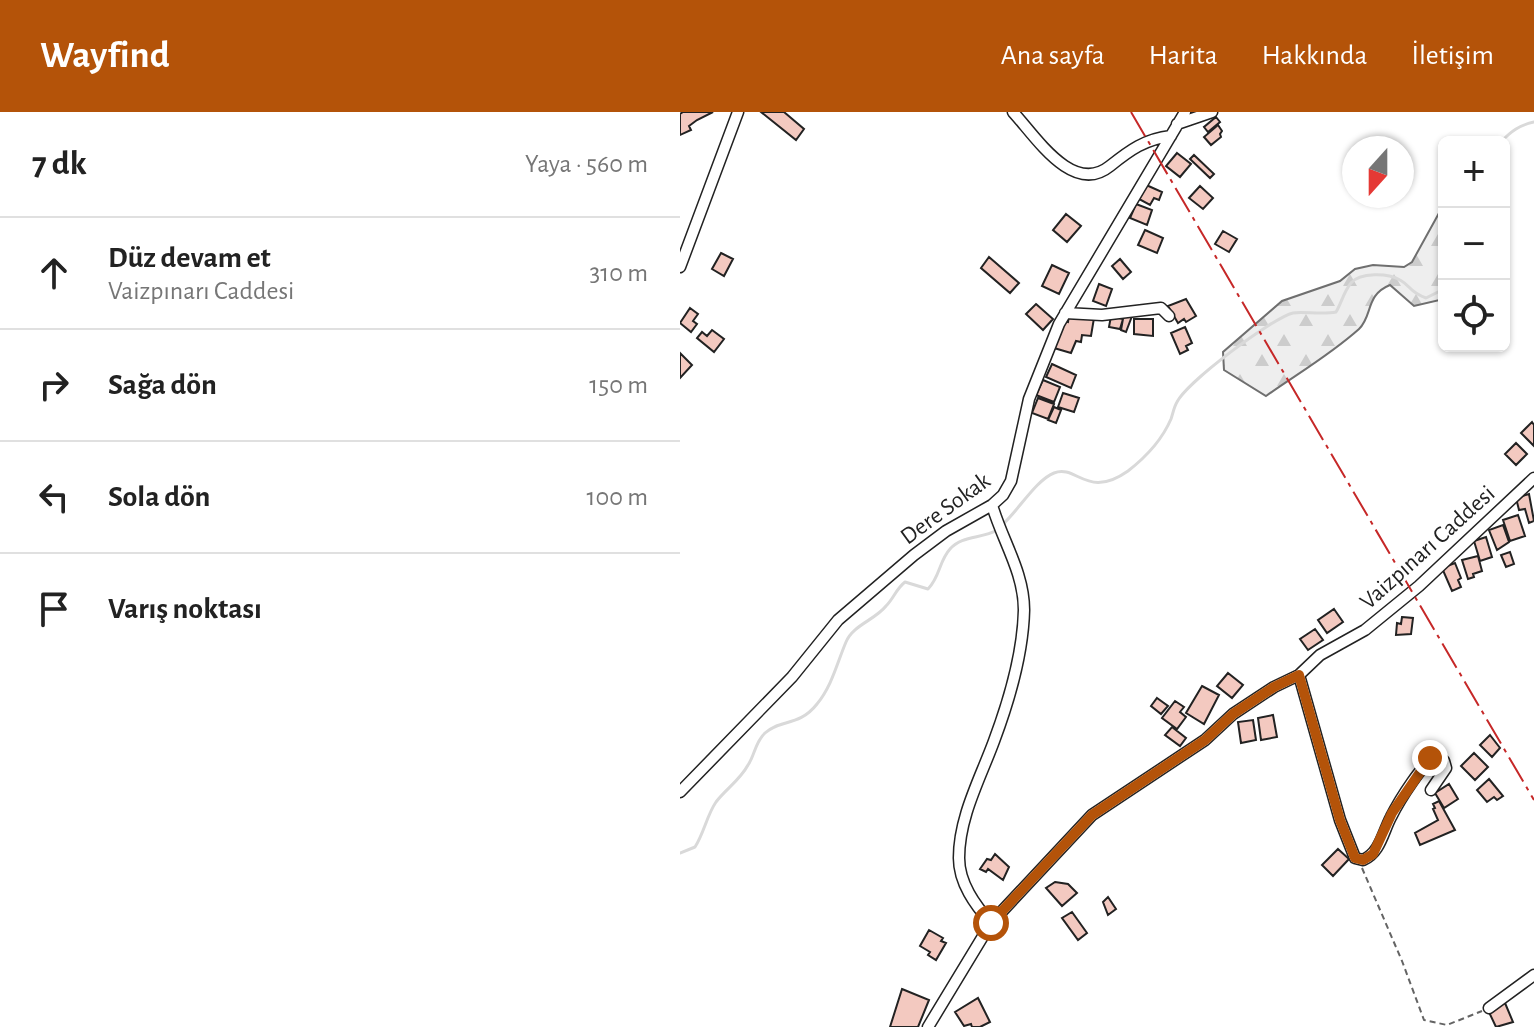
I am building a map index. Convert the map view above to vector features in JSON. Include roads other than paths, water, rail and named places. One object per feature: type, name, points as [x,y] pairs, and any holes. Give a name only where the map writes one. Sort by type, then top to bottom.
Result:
[{"type":"street","points":[[680,267],[738,112]]},
{"type":"street","points":[[1013,112],[1051,153],[1080,175],[1097,175],[1142,143],[1171,136]]},
{"type":"street","name":"Dere Sokak","points":[[680,792],[792,677],[838,620],[914,555],[1003,495],[1011,481],[1034,383],[1065,313],[1185,112]]},
{"type":"street","points":[[1177,124],[1212,112]]},
{"type":"street","points":[[1065,313],[1102,315],[1161,308],[1169,316]]},
{"type":"street","name":"Vaizpınarı Caddesi","points":[[928,1027],[991,923],[1092,815],[1205,740],[1233,714],[1299,675],[1320,655],[1365,630],[1419,586],[1534,478]]},
{"type":"street","points":[[991,923],[966,887],[959,860],[971,799],[1002,716],[1021,642],[1023,622],[1022,593],[1016,565],[992,505]]},
{"type":"street","points":[[1299,675],[1353,855],[1363,860],[1373,854],[1398,805],[1426,763],[1438,756],[1446,768],[1431,790]]},
{"type":"street","points":[[1489,1008],[1534,975]]},
{"type":"waterway","points":[[1507,136],[1534,122]]},
{"type":"waterway","points":[[1002,525],[1041,482],[1054,473],[1070,473],[1084,480],[1102,482],[1128,471],[1158,441],[1176,404],[1196,380],[1282,317],[1293,313],[1336,312],[1351,283],[1367,275],[1395,278],[1426,298],[1438,292]]},
{"type":"waterway","points":[[680,853],[695,847],[713,807],[745,770],[762,737],[777,726],[797,720],[817,704],[827,690],[849,636],[881,611],[905,582],[928,589],[946,554],[955,545],[997,530]]}]
